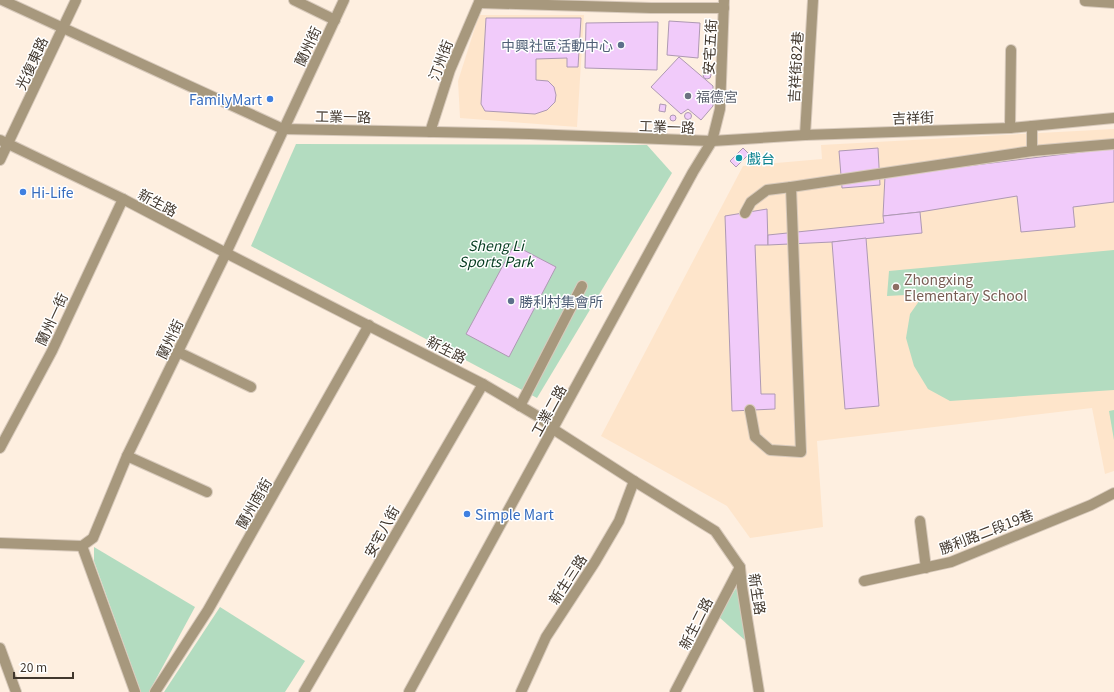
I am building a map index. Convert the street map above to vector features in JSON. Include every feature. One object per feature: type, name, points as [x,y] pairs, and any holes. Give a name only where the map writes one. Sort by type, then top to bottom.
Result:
[{"type":"street","name":"工業一路","points":[[2,0],[283,129],[530,134],[712,141]]},
{"type":"street","name":"光復東路","points":[[0,160],[4,142],[63,29],[76,0]]},
{"type":"street","points":[[294,0],[335,20]]},
{"type":"street","name":"蘭州街","points":[[82,546],[93,538],[128,456],[226,253],[344,0]]},
{"type":"street","name":"吉祥街82巷","points":[[805,135],[813,0]]},
{"type":"street","points":[[1085,0],[1114,3]]},
{"type":"street","points":[[480,1],[651,8],[724,4]]},
{"type":"street","name":"汀州街","points":[[430,132],[450,70],[480,1]]},
{"type":"street","name":"安宅五街","points":[[712,141],[720,109],[724,4]]},
{"type":"street","points":[[1010,128],[1011,50]]},
{"type":"street","name":"吉祥街","points":[[712,141],[805,135],[1010,128],[1114,118]]},
{"type":"street","points":[[1032,126],[1032,151]]},
{"type":"street","name":"工業二路","points":[[409,692],[692,172],[712,141]]},
{"type":"street","name":"新生路","points":[[4,142],[123,199],[483,384],[538,417],[553,429],[715,531],[740,567],[759,692]]},
{"type":"street","points":[[745,212],[751,202],[768,190],[1032,151],[1114,144]]},
{"type":"street","points":[[750,410],[755,436],[770,450],[801,452],[791,187]]},
{"type":"street","name":"蘭州一街","points":[[0,448],[52,351],[123,199]]},
{"type":"street","points":[[520,406],[582,286]]},
{"type":"street","name":"蘭州南街","points":[[155,692],[212,603],[369,325]]},
{"type":"street","points":[[178,352],[251,386]]},
{"type":"street","name":"安宅八街","points":[[304,692],[483,384]]},
{"type":"street","points":[[128,456],[207,492]]},
{"type":"street","name":"新生三路","points":[[521,692],[546,637],[596,562],[620,521],[634,481]]},
{"type":"street","name":"勝利路二段19巷","points":[[864,581],[951,562],[1114,493]]},
{"type":"street","points":[[920,521],[926,568]]},
{"type":"street","points":[[0,543],[82,546],[135,692]]},
{"type":"street","name":"新生二路","points":[[675,692],[740,567]]},
{"type":"street","points":[[0,648],[16,692]]},
{"type":"shaded area","points":[[479,15],[584,15],[577,127],[460,118],[458,81]]},
{"type":"shaded area","name":"Zhongxing Elementary School","points":[[1114,129],[1114,471],[1105,474],[1092,408],[817,441],[823,527],[750,538],[727,506],[601,436],[743,166],[822,159],[821,145]]},
{"type":"green space","name":"Sheng Li Sports Park","points":[[296,144],[647,145],[672,173],[537,398],[251,246]]},
{"type":"green space","points":[[1114,250],[1114,390],[950,401],[928,389],[914,366],[906,338],[910,314],[924,294],[887,296],[889,271]]},
{"type":"green space","points":[[1114,410],[1114,440],[1109,411]]},
{"type":"green space","points":[[94,547],[195,607],[149,692],[141,692],[94,561]]},
{"type":"green space","points":[[739,583],[747,642],[719,617]]},
{"type":"green space","points":[[220,607],[305,661],[285,692],[164,692]]},
{"type":"building","points":[[486,18],[581,18],[578,67],[567,67],[567,58],[536,59],[536,80],[548,81],[554,87],[556,95],[555,102],[547,110],[535,114],[485,111],[481,104]]},
{"type":"building","points":[[669,21],[700,23],[698,58],[667,55]]},
{"type":"building","name":"中興社區活動中心","points":[[658,22],[657,70],[585,68],[586,23]]},
{"type":"building","name":"福德宮","points":[[679,57],[713,86],[713,106],[701,120],[688,109],[681,114],[651,87]]},
{"type":"building","points":[[707,71],[710,72],[710,78],[707,79],[704,78],[703,75],[704,72]]},
{"type":"building","points":[[660,104],[666,105],[665,112],[659,111]]},
{"type":"building","points":[[688,112],[691,113],[691,119],[688,120],[685,119],[684,116],[685,113]]},
{"type":"building","points":[[673,115],[676,118],[673,121],[670,118]]},
{"type":"building","name":"戲台","points":[[743,148],[749,154],[736,167],[730,161]]},
{"type":"building","points":[[878,148],[880,185],[842,188],[839,151]]},
{"type":"building","points":[[1114,148],[1114,202],[1073,207],[1075,227],[1021,232],[1017,196],[920,212],[883,216],[885,176]]},
{"type":"building","points":[[767,209],[768,245],[755,245],[761,394],[775,394],[775,409],[732,411],[725,216]]},
{"type":"building","points":[[920,212],[922,233],[832,242],[768,245],[768,235],[884,223],[883,216]]},
{"type":"building","points":[[866,238],[879,406],[845,409],[832,242]]},
{"type":"building","name":"勝利村集會所","points":[[514,245],[556,267],[509,357],[466,334]]},
{"type":"place","name":"中興社區活動中心","points":[[621,45]]},
{"type":"place","name":"福德宮","points":[[688,96]]},
{"type":"place","name":"FamilyMart","points":[[270,99]]},
{"type":"place","name":"戲台","points":[[739,158]]},
{"type":"place","name":"Hi-Life","points":[[23,192]]},
{"type":"place","name":"Zhongxing Elementary School","points":[[896,287]]},
{"type":"place","name":"勝利村集會所","points":[[511,301]]},
{"type":"place","name":"Simple Mart","points":[[467,514]]}]
